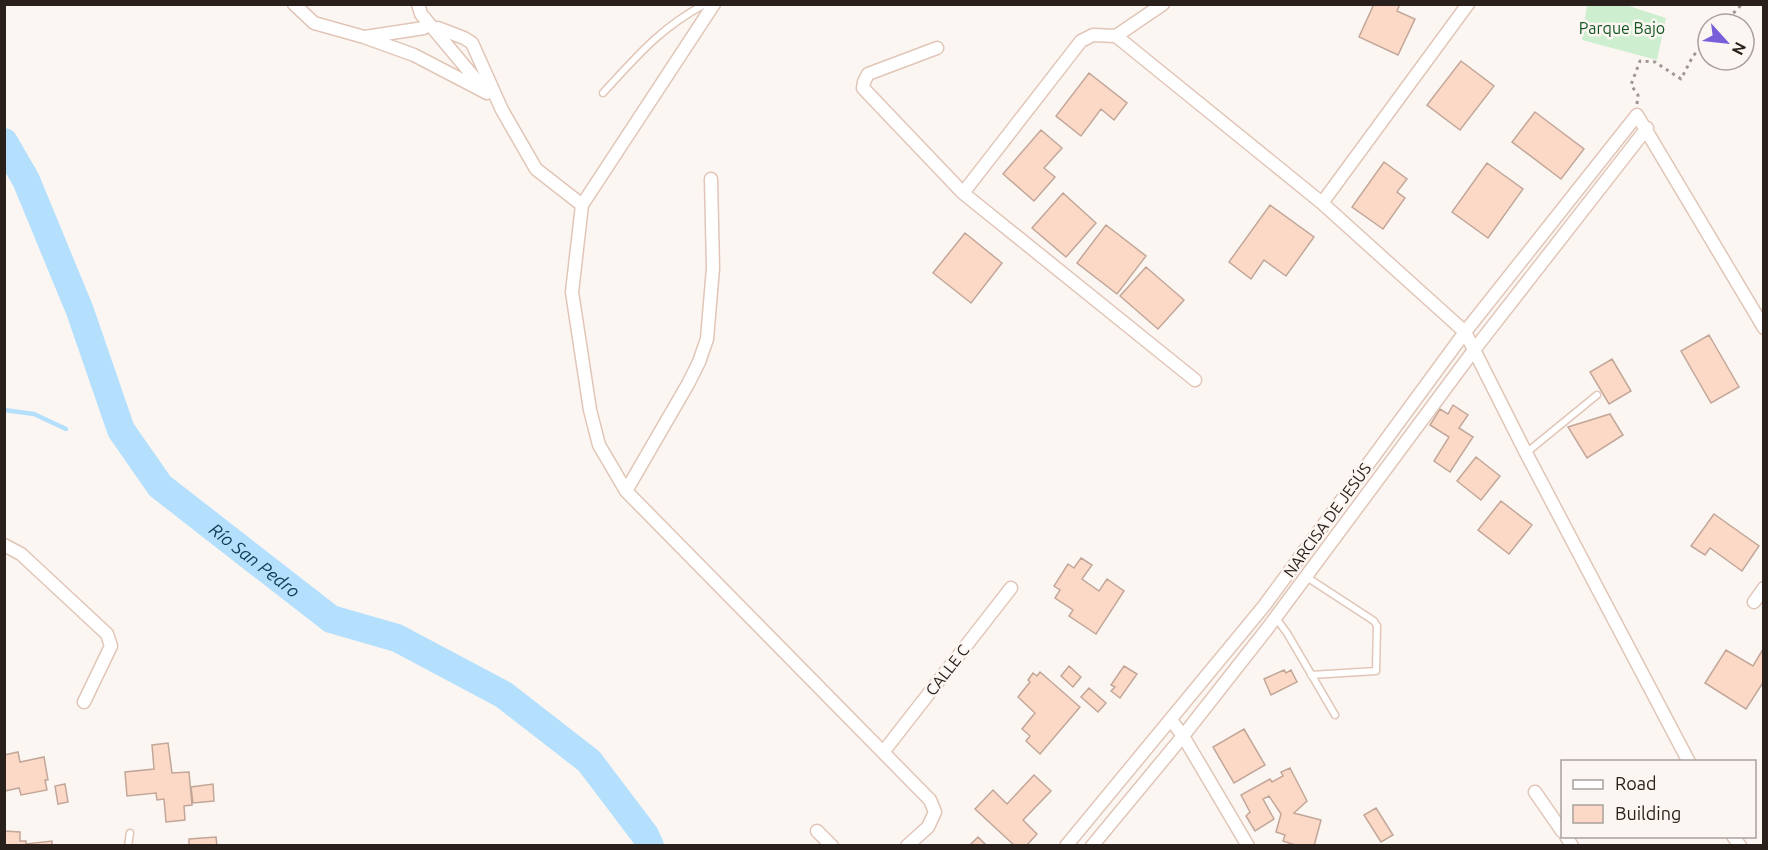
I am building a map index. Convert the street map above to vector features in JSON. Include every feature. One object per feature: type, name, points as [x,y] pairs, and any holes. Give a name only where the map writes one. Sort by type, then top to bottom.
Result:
[{"type":"street","points":[[294,4],[315,23],[364,37],[414,56],[487,93]]},
{"type":"street","points":[[418,4],[421,15],[502,110]]},
{"type":"street","points":[[714,4],[582,205],[572,292],[590,410],[599,445],[626,491],[930,800],[935,812],[928,827],[907,846]]},
{"type":"street","points":[[963,193],[1081,41],[1093,35],[1116,36],[1164,4]]},
{"type":"street","points":[[1322,203],[1468,4]]},
{"type":"street","points":[[364,37],[424,27]]},
{"type":"street","points":[[438,28],[472,43],[502,110],[536,170],[582,205]]},
{"type":"street","points":[[1116,36],[1322,203],[1466,332],[1526,453],[1688,760]]},
{"type":"street","points":[[937,48],[868,74],[863,88],[963,193],[1195,380]]},
{"type":"street","points":[[1637,115],[1647,128],[1764,328]]},
{"type":"street","name":"NARCISA DE JESÚS","points":[[1066,846],[1263,606],[1466,332],[1637,115]]},
{"type":"street","name":"NARCISA DE JESÚS","points":[[1092,846],[1183,736],[1275,617],[1474,350],[1647,128]]},
{"type":"street","points":[[626,491],[688,384],[707,339],[714,267],[711,179]]},
{"type":"street","points":[[4,545],[21,554],[107,634],[111,646],[84,702]]},
{"type":"street","name":"CALLE C","points":[[884,752],[1011,588]]},
{"type":"street","points":[[1754,602],[1764,588]]},
{"type":"street","points":[[1263,606],[1275,617]]},
{"type":"street","points":[[1171,720],[1183,736],[1248,846]]},
{"type":"street","points":[[1535,792],[1561,828]]},
{"type":"street","points":[[818,831],[832,846]]},
{"type":"lane","points":[[603,93],[652,40],[685,15],[705,4]]},
{"type":"lane","points":[[1526,453],[1597,395]]},
{"type":"lane","points":[[1305,576],[1366,615],[1377,626],[1376,671],[1311,675]]},
{"type":"lane","points":[[1275,617],[1287,633],[1335,715]]},
{"type":"lane","points":[[128,846],[130,833]]},
{"type":"path","points":[[1637,115],[1638,95],[1631,85],[1640,61],[1655,62],[1681,78],[1696,53]]},
{"type":"green space","name":"Parque Bajo","points":[[1587,5],[1626,5],[1666,18],[1657,60],[1582,40]]},
{"type":"building","points":[[1374,4],[1400,4],[1397,11],[1415,19],[1398,55],[1359,37]]},
{"type":"building","points":[[1461,61],[1494,86],[1460,130],[1427,105]]},
{"type":"building","points":[[1089,73],[1127,103],[1114,120],[1101,109],[1081,136],[1056,116]]},
{"type":"building","points":[[1535,112],[1584,149],[1561,179],[1512,142]]},
{"type":"building","points":[[1041,130],[1062,148],[1044,168],[1055,177],[1034,201],[1003,174]]},
{"type":"building","points":[[1384,162],[1407,179],[1397,192],[1405,198],[1383,229],[1352,207]]},
{"type":"building","points":[[1487,163],[1523,189],[1488,238],[1452,212]]},
{"type":"building","points":[[1063,193],[1096,223],[1066,257],[1032,228]]},
{"type":"building","points":[[1270,205],[1314,237],[1286,276],[1264,260],[1251,279],[1229,262]]},
{"type":"building","points":[[1106,225],[1146,256],[1117,294],[1077,263]]},
{"type":"building","points":[[965,233],[1002,263],[971,303],[933,273]]},
{"type":"building","points":[[1146,267],[1184,300],[1158,329],[1120,296]]},
{"type":"building","points":[[1709,335],[1739,387],[1711,403],[1681,351]]},
{"type":"building","points":[[1612,359],[1631,391],[1609,404],[1590,372]]},
{"type":"building","points":[[1453,405],[1468,415],[1459,428],[1473,437],[1450,472],[1434,461],[1449,437],[1430,425],[1440,409],[1448,414]]},
{"type":"building","points":[[1610,414],[1623,435],[1587,458],[1568,427]]},
{"type":"building","points":[[1476,457],[1500,476],[1481,500],[1457,481]]},
{"type":"building","points":[[1501,501],[1532,525],[1509,554],[1478,530]]},
{"type":"building","points":[[1714,514],[1759,546],[1742,571],[1710,548],[1705,555],[1691,546]]},
{"type":"building","points":[[1081,558],[1092,565],[1082,579],[1099,591],[1107,579],[1124,591],[1096,634],[1069,616],[1073,610],[1055,598],[1060,590],[1054,586],[1068,564],[1074,568]]},
{"type":"building","points":[[1763,649],[1764,681],[1746,709],[1705,683],[1726,650],[1753,666]]},
{"type":"building","points":[[1069,666],[1081,677],[1073,687],[1061,676]]},
{"type":"building","points":[[1124,666],[1137,674],[1120,698],[1111,691],[1115,687],[1111,685]]},
{"type":"building","points":[[1284,670],[1286,673],[1291,670],[1297,682],[1271,695],[1264,679]]},
{"type":"building","points":[[1040,672],[1080,707],[1040,754],[1026,741],[1030,736],[1022,729],[1035,713],[1018,697],[1030,682],[1028,680],[1033,673],[1037,676]]},
{"type":"building","points":[[1089,688],[1106,703],[1098,712],[1081,697]]},
{"type":"building","points":[[1244,729],[1265,765],[1234,783],[1213,747]]},
{"type":"building","points":[[168,743],[172,773],[189,772],[192,805],[184,806],[185,820],[166,822],[164,799],[157,800],[156,793],[127,796],[125,772],[154,769],[152,745]]},
{"type":"building","points":[[18,752],[20,762],[44,757],[48,780],[45,780],[47,790],[21,795],[19,788],[5,791],[4,755]]},
{"type":"building","points":[[1290,768],[1307,801],[1294,813],[1321,820],[1314,846],[1298,846],[1283,841],[1285,835],[1276,832],[1281,814],[1269,796],[1263,799],[1274,819],[1255,831],[1246,816],[1250,812],[1241,795],[1270,779],[1272,782],[1283,776],[1281,772]]},
{"type":"building","points":[[1034,775],[1051,791],[1023,820],[1037,834],[1026,846],[1015,846],[975,809],[993,790],[1007,804]]},
{"type":"building","points":[[65,784],[68,802],[58,804],[55,786]]},
{"type":"building","points":[[213,784],[214,801],[193,803],[191,787]]},
{"type":"building","points":[[1376,808],[1393,835],[1381,842],[1364,815]]},
{"type":"building","points":[[4,831],[20,832],[20,841],[26,841],[26,844],[52,841],[52,846],[4,846]]},
{"type":"building","points":[[216,837],[217,846],[189,846],[189,839]]},
{"type":"building","points":[[978,837],[987,846],[969,846]]},
{"type":"waterway","name":"Río San Pedro","points":[[4,142],[26,180],[80,311],[121,430],[160,486],[331,619],[397,638],[504,695],[589,761],[645,835],[650,846]]},
{"type":"waterway","points":[[4,410],[34,414],[66,429]]}]
